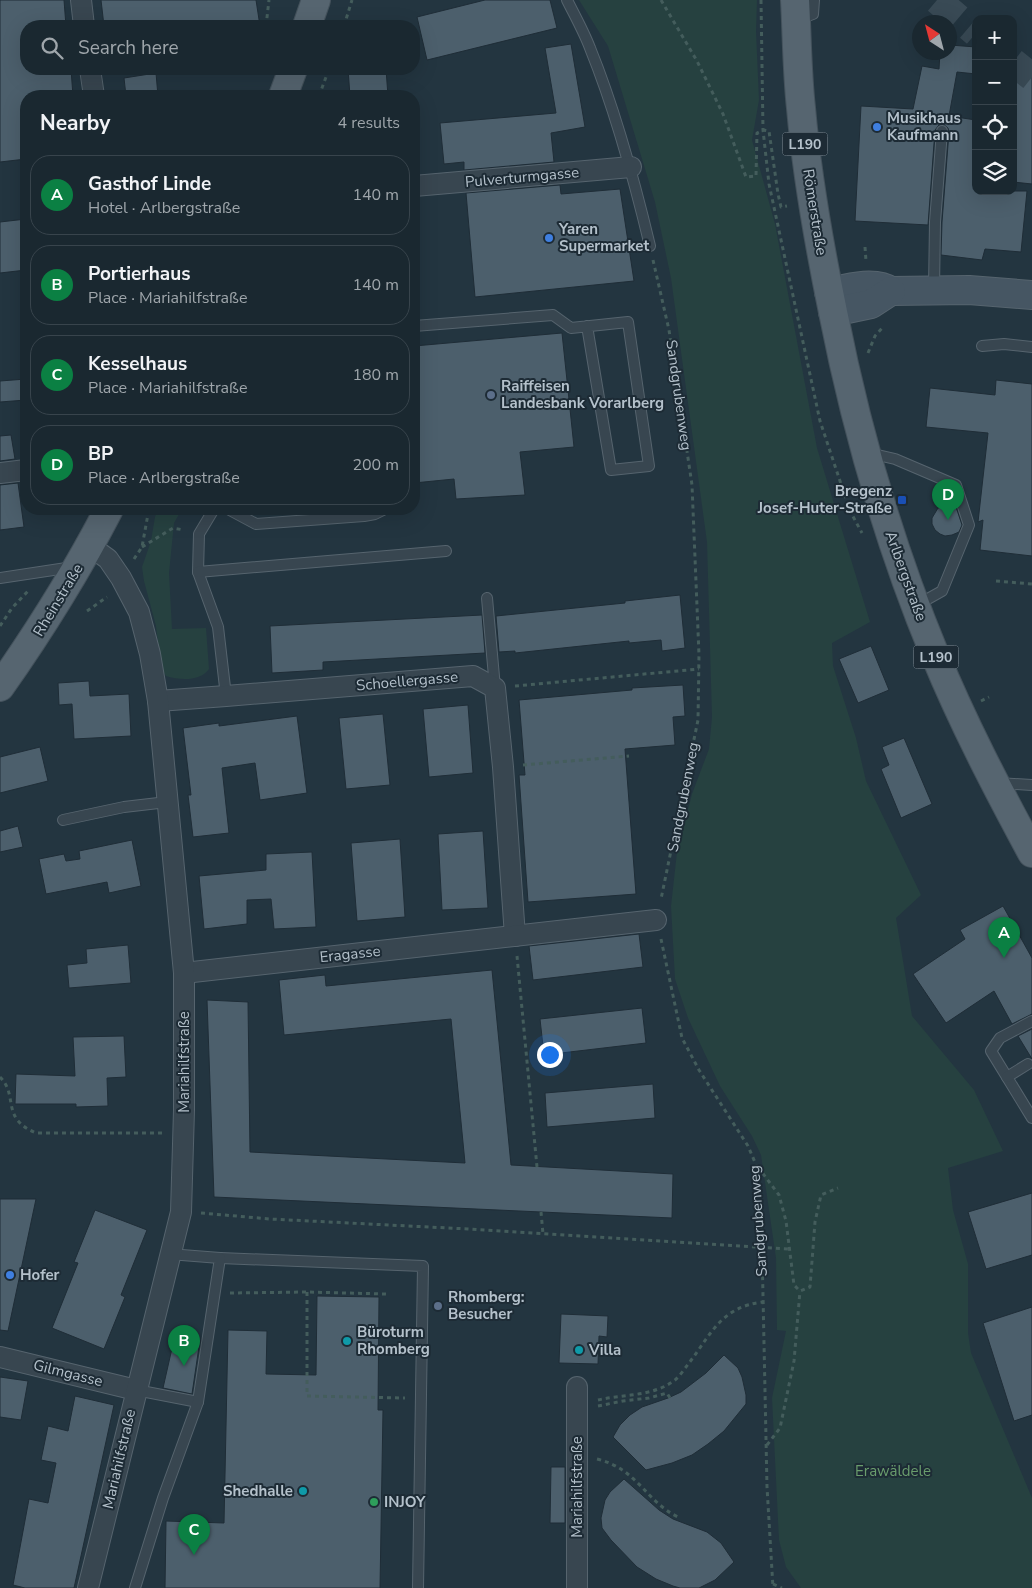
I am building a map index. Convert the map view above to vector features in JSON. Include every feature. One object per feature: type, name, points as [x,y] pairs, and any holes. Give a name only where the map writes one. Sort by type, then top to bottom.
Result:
[{"type":"main road","points":[[309,20],[316,0]]},
{"type":"main road","name":"Römerstraße","points":[[796,10],[800,106],[810,190],[831,302]]},
{"type":"main road","points":[[285,90],[291,75]]},
{"type":"main road","points":[[831,302],[871,304],[891,292],[969,290],[1032,295]]},
{"type":"main road","name":"Arlbergstraße","points":[[831,302],[841,356],[865,452],[897,555],[935,656],[960,712],[994,782],[1032,853]]},
{"type":"main road","name":"Rheinstraße","points":[[0,687],[33,640],[84,557],[106,515]]},
{"type":"street","points":[[81,0],[83,20]]},
{"type":"street","points":[[91,75],[93,90]]},
{"type":"street","name":"Pulverturmgasse","points":[[420,184],[631,167]]},
{"type":"street","points":[[0,473],[20,471]]},
{"type":"street","name":"Mariahilfstraße","points":[[84,557],[108,559],[140,612],[158,700],[184,972],[181,1212],[169,1254],[88,1588]]},
{"type":"street","name":"Schoellergasse","points":[[158,700],[473,676],[495,688]]},
{"type":"street","points":[[495,688],[516,936]]},
{"type":"street","name":"Eragasse","points":[[184,972],[656,920]]},
{"type":"street","name":"Gilmgasse","points":[[0,1357],[136,1390]]},
{"type":"street","name":"Mariahilfstraße","points":[[576,1588],[577,1395]]},
{"type":"lane","points":[[567,0],[590,46],[603,81],[631,167],[650,246]]},
{"type":"lane","name":"Römerstraße","points":[[796,10],[813,14],[814,0]]},
{"type":"lane","points":[[934,291],[935,222],[942,130]]},
{"type":"lane","points":[[420,326],[553,315],[571,328],[587,326],[628,322],[649,466],[610,470],[587,326]]},
{"type":"lane","points":[[982,346],[1004,344],[1032,347]]},
{"type":"lane","points":[[865,452],[895,459],[956,486],[964,509],[969,525],[949,578],[942,591],[916,606]]},
{"type":"lane","points":[[210,515],[199,534],[198,572],[218,627],[226,696]]},
{"type":"lane","points":[[239,515],[256,524],[370,515]]},
{"type":"lane","points":[[198,572],[446,551]]},
{"type":"lane","points":[[0,578],[84,557]]},
{"type":"lane","points":[[487,598],[495,688]]},
{"type":"lane","points":[[994,782],[1032,785]]},
{"type":"lane","points":[[63,820],[124,807],[167,802]]},
{"type":"lane","points":[[1032,1021],[1000,1038],[991,1051],[1032,1118]]},
{"type":"lane","points":[[1007,1077],[1028,1064]]},
{"type":"lane","points":[[169,1254],[220,1258],[423,1266],[418,1588]]},
{"type":"lane","points":[[135,1588],[163,1498],[198,1402],[220,1258]]},
{"type":"lane","points":[[136,1390],[198,1402]]},
{"type":"path","points":[[266,20],[268,0]]},
{"type":"path","points":[[346,20],[352,0]]},
{"type":"path","points":[[661,0],[698,61],[723,114],[746,177],[756,176],[757,134],[763,130],[769,131],[781,207],[787,206]]},
{"type":"path","points":[[761,0],[763,130],[769,184],[820,420],[850,511],[861,532],[897,555]]},
{"type":"path","points":[[321,90],[327,75]]},
{"type":"path","name":"Sandgrubenweg","points":[[650,246],[670,330],[692,485],[699,669],[698,720],[668,873],[656,920],[682,1038],[699,1070],[748,1146],[757,1167],[762,1248],[767,1487],[773,1586]]},
{"type":"path","points":[[142,548],[148,515]]},
{"type":"path","points":[[132,561],[142,548],[174,528],[199,534]]},
{"type":"path","points":[[996,582],[1032,584]]},
{"type":"path","points":[[0,626],[12,608],[32,587]]},
{"type":"path","points":[[87,611],[106,598]]},
{"type":"path","points":[[495,688],[699,669]]},
{"type":"path","points":[[503,767],[629,756]]},
{"type":"path","points":[[516,936],[537,1167]]},
{"type":"path","points":[[0,1077],[7,1084],[13,1115],[23,1128],[36,1133],[162,1133],[182,1152]]},
{"type":"path","points":[[757,1167],[779,1195],[786,1221],[794,1285],[800,1291],[794,1362],[780,1428],[766,1446]]},
{"type":"path","points":[[800,1291],[810,1287],[815,1222],[822,1195],[838,1188]]},
{"type":"path","points":[[181,1212],[789,1250]]},
{"type":"path","points":[[541,1212],[543,1234]]},
{"type":"path","points":[[215,1292],[245,1294],[307,1292],[386,1294]]},
{"type":"path","points":[[307,1292],[307,1396],[422,1398]]},
{"type":"path","points":[[577,1395],[662,1388],[676,1379],[710,1332],[723,1318],[735,1309],[763,1302]]},
{"type":"path","points":[[577,1395],[598,1406],[622,1400],[649,1398],[667,1393],[670,1398]]},
{"type":"path","points":[[578,1456],[596,1458],[617,1465],[637,1481],[659,1504],[678,1517],[676,1520]]},
{"type":"path","points":[[773,1586],[782,1588]]},
{"type":"green space","name":"Erawäldele","points":[[579,0],[757,0],[756,31],[759,100],[752,140],[775,224],[817,448],[870,622],[832,643],[833,666],[856,738],[866,781],[921,895],[896,918],[912,1016],[974,1090],[1003,1151],[948,1168],[953,1210],[968,1264],[968,1333],[971,1353],[1032,1498],[1032,1588],[801,1588],[786,1567],[779,1540],[772,1398],[786,1331],[777,1330],[776,1258],[761,1155],[752,1136],[720,1086],[688,1018],[675,979],[671,906],[677,852],[692,794],[709,749],[712,717],[707,542],[671,278],[655,202],[608,46]]},
{"type":"green space","points":[[156,515],[179,515],[174,523],[169,573],[172,629],[206,628],[209,669],[195,678],[183,679],[166,676],[161,668],[156,626],[142,567],[151,541]]},
{"type":"building","points":[[0,0],[64,0],[66,20],[20,20],[20,75],[71,75],[73,90],[20,90],[20,160],[0,162]]},
{"type":"building","points":[[101,0],[256,0],[259,20],[103,20]]},
{"type":"building","points":[[485,0],[550,0],[557,28],[427,60],[420,30],[420,20],[418,20],[417,17]]},
{"type":"building","points":[[571,44],[585,127],[551,133],[554,162],[464,170],[464,162],[444,164],[440,123],[556,113],[545,48]]},
{"type":"building","points":[[957,46],[972,47],[972,74],[957,72],[949,116],[972,119],[972,195],[1017,195],[1017,191],[1027,191],[1021,252],[985,249],[982,260],[941,255],[949,132],[948,128],[943,124],[939,125],[935,130],[928,225],[855,221],[861,106],[913,109],[922,66],[939,69],[940,60],[957,60]]},
{"type":"building","points":[[1017,61],[1032,62],[1032,184],[1017,182]]},
{"type":"building","points":[[156,75],[157,90],[125,90],[124,78]]},
{"type":"building","points":[[348,75],[386,75],[388,90],[350,90]]},
{"type":"building","name":"Yaren Supermarket","points":[[560,185],[561,194],[620,189],[634,281],[475,297],[466,193]]},
{"type":"building","points":[[20,220],[20,271],[0,273],[0,222]]},
{"type":"building","name":"Raiffeisen Landesbank Vorarlberg","points":[[562,333],[574,447],[520,452],[525,495],[456,499],[454,479],[420,482],[420,345]]},
{"type":"building","points":[[20,379],[20,400],[0,402],[0,381]]},
{"type":"building","points":[[996,380],[1032,384],[1032,556],[980,550],[983,520],[978,522],[988,433],[926,427],[930,388],[995,395]]},
{"type":"building","points":[[11,435],[15,459],[0,461],[0,436]]},
{"type":"building","points":[[18,483],[20,515],[22,515],[24,527],[0,530],[0,485]]},
{"type":"building","points":[[950,505],[956,507],[962,525],[959,532],[945,536],[935,530],[932,518],[938,508]]},
{"type":"building","points":[[680,595],[685,648],[662,651],[661,640],[629,643],[629,641],[515,653],[515,651],[499,652],[496,616],[625,603],[625,601]]},
{"type":"building","points":[[482,615],[485,653],[323,662],[323,670],[272,673],[270,626]]},
{"type":"building","points":[[871,646],[889,690],[858,703],[839,659]]},
{"type":"building","points":[[89,681],[90,696],[129,694],[131,736],[74,739],[72,704],[59,705],[58,683]]},
{"type":"building","points":[[683,685],[685,716],[673,717],[675,745],[625,749],[636,894],[528,902],[519,775],[525,775],[519,700],[632,690],[632,688]]},
{"type":"building","points":[[468,705],[473,773],[429,777],[423,709]]},
{"type":"building","points":[[383,714],[390,785],[346,789],[339,718]]},
{"type":"building","points":[[297,716],[307,793],[260,800],[255,763],[222,768],[229,833],[193,837],[188,795],[191,795],[183,728],[219,723],[219,726]]},
{"type":"building","points":[[904,738],[932,804],[901,818],[881,769],[889,765],[882,747]]},
{"type":"building","points":[[40,747],[48,781],[0,793],[0,757]]},
{"type":"building","points":[[18,826],[23,847],[0,852],[0,831]]},
{"type":"building","points":[[483,831],[488,908],[442,910],[438,834]]},
{"type":"building","points":[[400,839],[405,917],[357,921],[351,843]]},
{"type":"building","points":[[132,840],[141,886],[109,893],[107,882],[46,894],[39,859],[64,854],[66,861],[80,859],[79,851]]},
{"type":"building","points":[[312,852],[316,927],[274,929],[271,899],[247,900],[247,924],[204,929],[199,876],[266,870],[266,854]]},
{"type":"building","points":[[1003,906],[1032,958],[1032,1014],[1012,1024],[994,991],[946,1023],[913,974],[965,939],[960,930]]},
{"type":"building","points":[[639,934],[643,967],[533,980],[529,946]]},
{"type":"building","points":[[128,945],[131,983],[69,988],[67,965],[87,963],[86,949]]},
{"type":"building","points":[[492,970],[511,1165],[673,1174],[672,1218],[214,1197],[207,1000],[248,1002],[250,1152],[465,1163],[451,1019],[284,1035],[279,980],[325,975],[326,986]]},
{"type":"building","points":[[642,1008],[646,1043],[544,1055],[540,1019]]},
{"type":"building","points":[[1032,1029],[1032,1059],[1018,1036]]},
{"type":"building","points":[[124,1036],[126,1077],[107,1078],[108,1106],[76,1107],[76,1104],[15,1104],[16,1074],[75,1076],[73,1037]]},
{"type":"building","points":[[653,1084],[655,1118],[547,1127],[545,1093]]},
{"type":"building","points":[[1032,1193],[1032,1255],[986,1269],[968,1212]]},
{"type":"building","name":"Hofer","points":[[0,1199],[36,1199],[8,1331],[0,1330]]},
{"type":"building","points":[[95,1210],[147,1230],[121,1295],[125,1297],[104,1349],[52,1328],[78,1263],[74,1262]]},
{"type":"building","name":"Shedhalle","points":[[317,1296],[379,1297],[378,1410],[383,1410],[380,1588],[165,1588],[166,1521],[224,1523],[228,1330],[267,1331],[266,1374],[316,1375]]},
{"type":"building","points":[[1032,1307],[1032,1415],[1014,1421],[983,1323]]},
{"type":"building","name":"Villa","points":[[561,1314],[608,1316],[607,1337],[599,1336],[598,1364],[559,1363]]},
{"type":"building","points":[[175,1335],[200,1340],[192,1394],[163,1388]]},
{"type":"building","points":[[724,1355],[738,1368],[746,1395],[746,1404],[724,1431],[692,1455],[646,1470],[613,1437],[620,1425],[642,1407],[681,1392],[706,1373]]},
{"type":"building","points":[[0,1377],[28,1381],[21,1420],[0,1417]]},
{"type":"building","points":[[75,1396],[114,1405],[74,1588],[25,1588],[13,1585],[29,1499],[48,1503],[56,1463],[41,1460],[48,1426],[68,1431]]},
{"type":"building","points":[[551,1467],[565,1467],[565,1523],[550,1523]]},
{"type":"building","points":[[624,1479],[659,1510],[673,1519],[707,1532],[721,1543],[734,1562],[715,1580],[699,1588],[673,1586],[656,1579],[637,1567],[602,1528],[601,1518],[605,1500],[610,1492]]},
{"type":"tunnel","points":[[937,0],[972,30]]},
{"type":"tunnel","points":[[1017,65],[1032,77]]},
{"type":"place","name":"Musikhaus Kaufmann","points":[[877,127]]},
{"type":"place","name":"Yaren Supermarket","points":[[549,238]]},
{"type":"place","name":"Raiffeisen Landesbank Vorarlberg","points":[[491,395]]},
{"type":"place","name":"Bregenz Josef-Huter-Straße","points":[[902,500]]},
{"type":"place","name":"BP","points":[[948,520]]},
{"type":"place","name":"Gasthof Linde","points":[[1004,958]]},
{"type":"place","name":"Hofer","points":[[10,1275]]},
{"type":"place","name":"Rhomberg: Besucher","points":[[438,1306]]},
{"type":"place","name":"Büroturm Rhomberg","points":[[347,1341]]},
{"type":"place","name":"Villa","points":[[579,1350]]},
{"type":"place","name":"Portierhaus","points":[[184,1366]]},
{"type":"place","name":"Shedhalle","points":[[303,1491]]},
{"type":"place","name":"INJOY","points":[[374,1502]]},
{"type":"place","name":"Kesselhaus","points":[[194,1555]]}]
